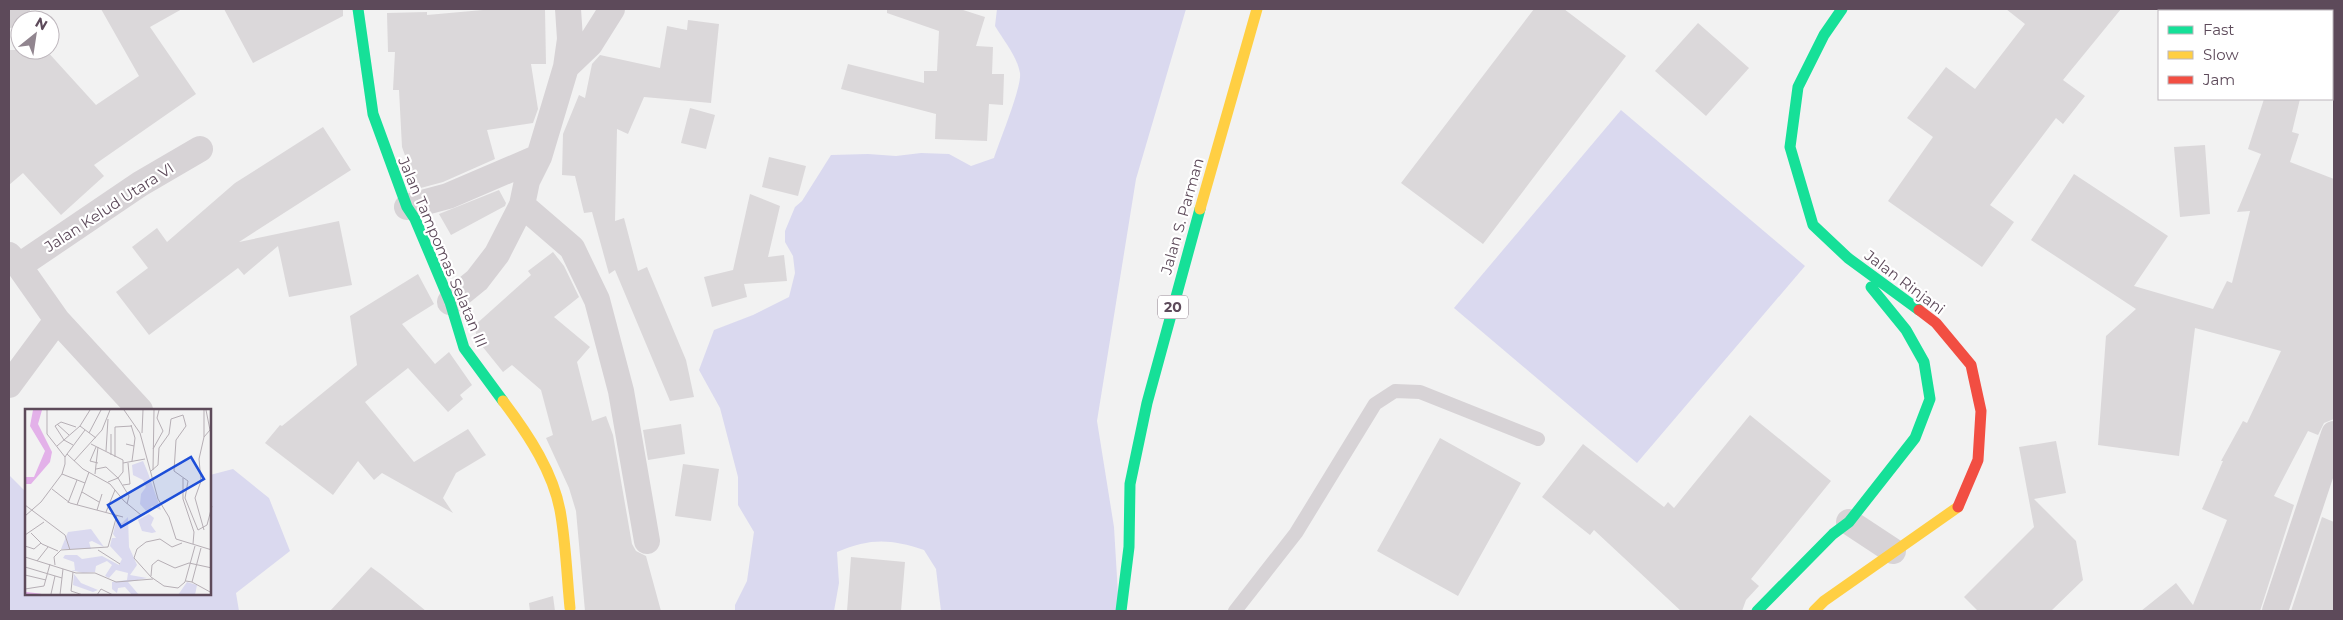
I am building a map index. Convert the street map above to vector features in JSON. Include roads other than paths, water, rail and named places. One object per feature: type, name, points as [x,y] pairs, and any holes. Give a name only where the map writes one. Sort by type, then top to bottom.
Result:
[{"type":"main road","name":"Jalan Tampomas Selatan III","points":[[358,9],[373,114],[407,207],[415,219],[450,302],[464,348],[525,430],[543,465],[561,515],[570,608]]},
{"type":"main road","name":"Jalan S. Parman","points":[[1121,611],[1129,547],[1130,484],[1147,403],[1230,100],[1257,9]]},
{"type":"main road","name":"Jalan Rinjani","points":[[1814,611],[1824,601],[1893,551],[1956,509],[1978,460],[1981,412],[1971,364],[1936,323],[1848,258],[1813,225],[1790,147],[1798,87],[1824,35],[1842,9]]},
{"type":"main road","points":[[1757,611],[1834,534],[1849,522],[1915,438],[1930,399],[1924,362],[1906,330],[1848,258]]},
{"type":"street","points":[[9,15],[18,9]]},
{"type":"street","points":[[450,302],[477,280],[497,254],[522,205],[528,181],[539,157],[566,67],[570,39],[568,9]]},
{"type":"street","points":[[566,67],[590,44],[612,9]]},
{"type":"street","name":"Jalan Kelud Utara VI","points":[[14,261],[200,149]]},
{"type":"street","points":[[407,207],[448,196],[539,157]]},
{"type":"street","points":[[522,205],[572,248],[597,300],[621,391],[647,541]]},
{"type":"street","points":[[14,261],[57,320],[139,409]]},
{"type":"street","points":[[9,385],[57,320]]},
{"type":"street","points":[[2275,611],[2334,434]]},
{"type":"street","points":[[1849,522],[1893,551]]},
{"type":"lane","points":[[1235,611],[1296,533],[1375,404],[1395,391],[1420,392],[1538,439]]}]
